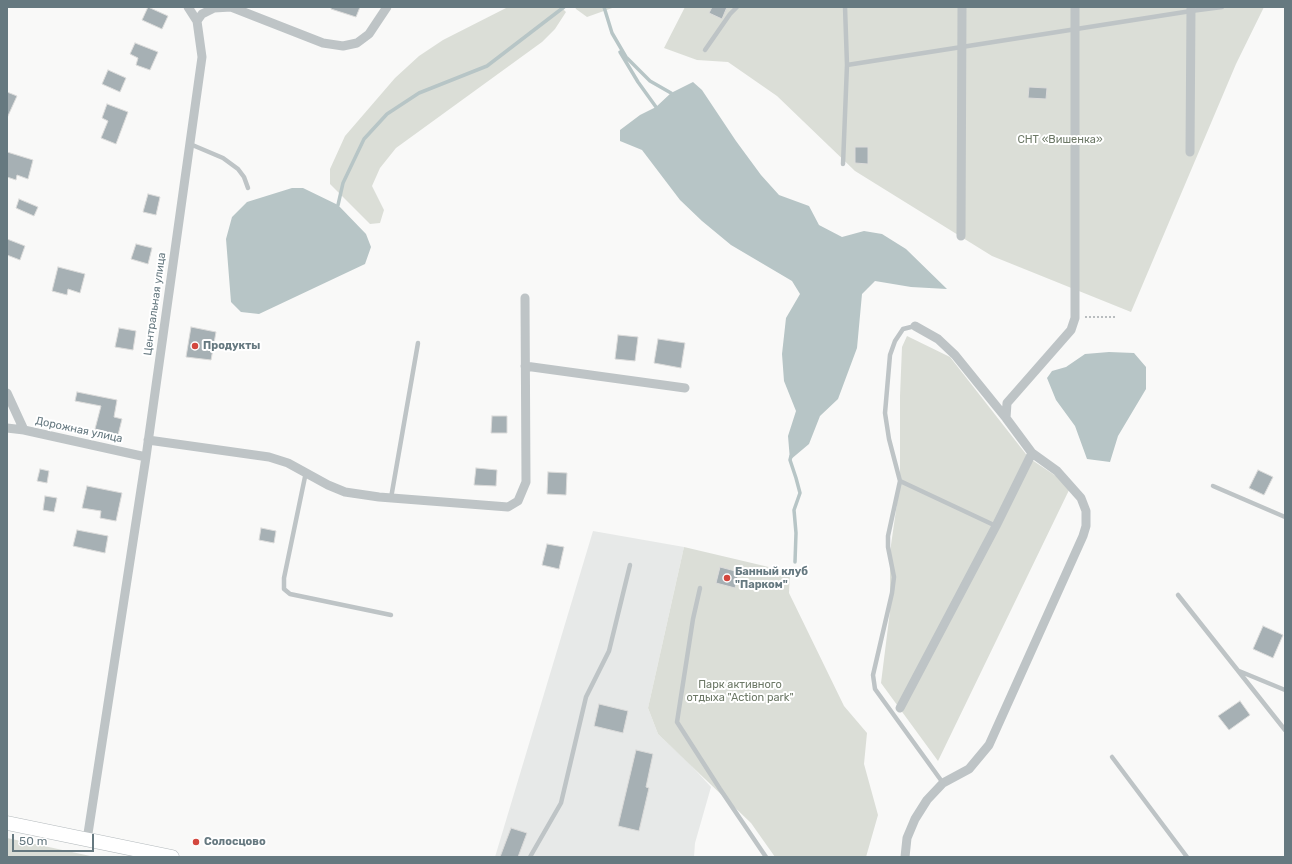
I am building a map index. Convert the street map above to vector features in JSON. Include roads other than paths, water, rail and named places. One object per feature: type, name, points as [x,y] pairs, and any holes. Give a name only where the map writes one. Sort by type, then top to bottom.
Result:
[{"type":"main road","points":[[7,823],[172,857]]},
{"type":"street","points":[[188,7],[197,21],[202,14],[214,8],[232,7],[323,43],[343,46],[357,43],[369,34],[388,7]]},
{"type":"street","points":[[961,236],[962,7]]},
{"type":"street","points":[[1006,418],[1007,403],[1071,330],[1075,318],[1075,7]]},
{"type":"street","points":[[1190,152],[1191,9]]},
{"type":"street","name":"Центральная улица","points":[[86,840],[146,457],[202,57],[197,21]]},
{"type":"street","points":[[148,440],[269,457],[288,463],[328,485],[345,492],[391,498],[508,507],[518,501],[526,482],[525,298]]},
{"type":"street","points":[[905,857],[907,838],[915,819],[927,800],[943,783],[969,769],[989,744],[1083,536],[1086,526],[1086,511],[1081,498],[1057,471],[1032,453],[955,355],[938,340],[915,326]]},
{"type":"street","points":[[525,366],[686,388]]},
{"type":"street","points":[[7,393],[24,430]]},
{"type":"street","name":"Дорожная улица","points":[[7,428],[24,430],[146,457]]},
{"type":"street","points":[[900,708],[996,526],[1032,453]]},
{"type":"lane","points":[[705,50],[730,14],[737,7]]},
{"type":"lane","points":[[843,164],[847,66],[845,7]]},
{"type":"lane","points":[[847,66],[1191,9],[1222,7]]},
{"type":"lane","points":[[190,144],[223,158],[233,165],[244,177],[248,188]]},
{"type":"lane","points":[[915,326],[903,329],[895,341],[890,355],[885,413],[889,439],[900,481],[888,536],[888,547],[894,577],[873,675],[875,689],[943,783]]},
{"type":"lane","points":[[391,498],[418,343]]},
{"type":"lane","points":[[306,472],[284,578],[284,589],[290,594],[391,615]]},
{"type":"lane","points":[[900,481],[996,526]]},
{"type":"lane","points":[[1213,486],[1285,517]]},
{"type":"lane","points":[[530,857],[561,804],[586,697],[609,651],[630,565]]},
{"type":"lane","points":[[700,588],[692,619],[677,722],[766,857]]},
{"type":"lane","points":[[1178,596],[1285,730]]},
{"type":"lane","points":[[1238,670],[1285,690]]},
{"type":"lane","points":[[1112,757],[1187,857]]},
{"type":"waterway","points":[[338,205],[343,183],[364,139],[387,114],[419,93],[487,66],[564,7]]},
{"type":"waterway","points":[[604,7],[612,33],[626,57],[650,81],[671,93],[673,96]]},
{"type":"waterway","points":[[620,52],[638,82],[656,107]]},
{"type":"waterway","points":[[791,456],[790,460],[800,493],[794,510],[796,533],[795,562]]},
{"type":"place","name":"Продукты","points":[[195,346]]},
{"type":"place","name":"Банный клуб \"Парком\"","points":[[727,578]]},
{"type":"place","name":"Солосцово","points":[[196,842]]},
{"type":"park label","name":"СНТ «Вишенка»","points":[[1060,140]]},
{"type":"park label","name":"Парк активного отдыха \"Action park\"","points":[[740,691]]}]
